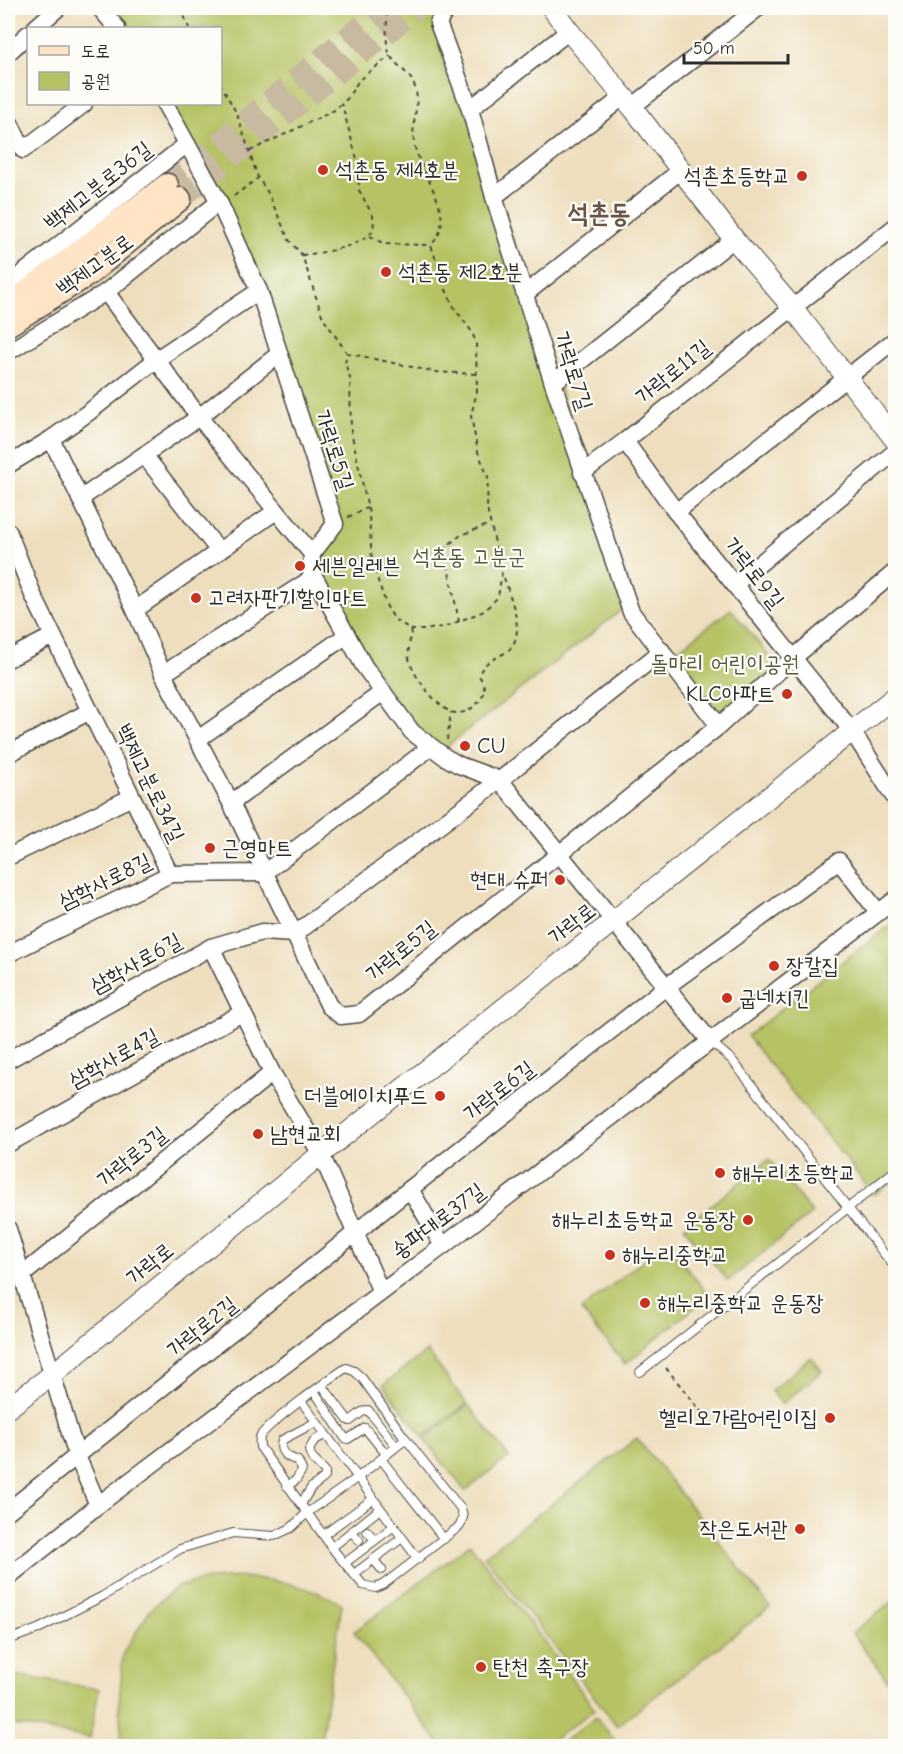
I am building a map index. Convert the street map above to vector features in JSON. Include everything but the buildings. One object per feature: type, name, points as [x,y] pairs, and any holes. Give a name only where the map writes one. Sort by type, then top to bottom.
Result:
[{"type":"main road","name":"백제고분로","points":[[8,306],[173,192],[89,274],[8,325]]},
{"type":"street","points":[[36,27],[58,8]]},
{"type":"street","points":[[100,8],[116,27]]},
{"type":"street","name":"가락로7길","points":[[447,8],[438,22],[470,109],[494,197],[582,473],[632,612],[719,726]]},
{"type":"street","points":[[552,8],[680,171],[792,307],[896,441]]},
{"type":"street","points":[[494,197],[758,8]]},
{"type":"street","points":[[470,109],[569,31]]},
{"type":"street","points":[[8,53],[27,35]]},
{"type":"street","points":[[8,119],[23,150],[83,105]]},
{"type":"street","name":"가락로5길","points":[[166,105],[219,204],[260,291],[335,524],[312,554]]},
{"type":"street","name":"백제고분로36길","points":[[8,285],[187,144]]},
{"type":"street","points":[[525,294],[680,171]]},
{"type":"street","points":[[8,352],[106,292],[219,204]]},
{"type":"street","name":"가락로11길","points":[[582,473],[896,226]]},
{"type":"street","points":[[553,383],[734,238]]},
{"type":"street","points":[[8,465],[51,439],[157,359],[260,291]]},
{"type":"street","points":[[106,292],[199,417],[312,554],[311,571],[314,577],[364,666],[412,732],[459,765],[500,780],[710,1041]]},
{"type":"street","points":[[676,512],[896,339]]},
{"type":"street","points":[[80,499],[199,417],[279,354]]},
{"type":"street","name":"가락로5길","points":[[51,439],[135,610],[163,674],[231,803],[329,1006],[341,1016],[359,1014],[719,726],[792,659]]},
{"type":"street","name":"가락로9길","points":[[625,441],[676,512],[792,659],[852,730]]},
{"type":"street","points":[[735,584],[896,451]]},
{"type":"street","points":[[144,455],[219,551]]},
{"type":"street","points":[[135,610],[276,511]]},
{"type":"street","name":"백제고분로34길","points":[[8,531],[13,560],[33,595],[170,874]]},
{"type":"street","points":[[792,659],[896,571]]},
{"type":"street","points":[[163,674],[314,577]]},
{"type":"street","points":[[198,739],[347,635]]},
{"type":"street","points":[[8,659],[53,636]]},
{"type":"street","points":[[296,934],[500,780],[662,651]]},
{"type":"street","points":[[231,803],[383,692]]},
{"type":"street","name":"가락로","points":[[8,1408],[53,1374],[321,1154],[852,730],[894,701]]},
{"type":"street","name":"백제고분로34길","points":[[8,754],[90,711]]},
{"type":"street","points":[[852,730],[896,800]]},
{"type":"street","points":[[264,873],[431,747]]},
{"type":"street","points":[[8,857],[132,797]]},
{"type":"street","name":"가락로6길","points":[[355,1234],[666,987],[839,861],[878,912]]},
{"type":"street","name":"삼학사로8길","points":[[8,954],[170,874],[264,873]]},
{"type":"street","name":"송파대로37길","points":[[8,1577],[98,1505],[443,1246],[896,899]]},
{"type":"street","name":"삼학사로6길","points":[[8,1060],[211,947],[262,932],[296,934]]},
{"type":"street","points":[[211,947],[272,1073],[321,1154],[381,1292]]},
{"type":"street","name":"삼학사로4길","points":[[8,1144],[242,1012]]},
{"type":"street","name":"가락로3길","points":[[21,1276],[272,1073]]},
{"type":"street","points":[[410,1189],[443,1246]]},
{"type":"street","points":[[8,1229],[77,1456],[98,1505]]},
{"type":"street","name":"가락로2길","points":[[8,1511],[355,1234]]},
{"type":"lane","points":[[710,1041],[732,1060],[896,1269]]},
{"type":"lane","points":[[640,1372],[896,1170]]},
{"type":"lane","points":[[346,1368],[362,1378],[461,1509],[463,1522],[444,1539],[376,1588],[363,1585],[332,1547],[260,1447],[260,1436],[266,1430],[322,1385],[346,1368]]},
{"type":"lane","points":[[322,1385],[348,1420],[368,1410],[396,1446]]},
{"type":"lane","points":[[314,1391],[345,1438],[348,1439],[365,1428],[444,1539]]},
{"type":"lane","points":[[301,1401],[418,1558]]},
{"type":"lane","points":[[287,1486],[296,1480],[302,1470],[298,1461],[285,1456],[280,1445],[282,1440],[316,1422]]},
{"type":"lane","points":[[301,1504],[311,1488],[325,1477],[325,1471],[312,1458],[309,1450],[315,1440],[326,1435]]},
{"type":"lane","points":[[8,1640],[38,1629],[94,1601],[180,1549],[234,1533],[274,1536],[291,1528],[307,1513],[357,1478],[406,1439]]},
{"type":"lane","points":[[324,1535],[373,1499]]},
{"type":"lane","points":[[346,1505],[352,1514]]},
{"type":"lane","points":[[332,1547],[380,1509]]},
{"type":"lane","points":[[345,1563],[393,1526]]},
{"type":"lane","points":[[367,1531],[375,1540]]},
{"type":"lane","points":[[352,1532],[359,1540]]},
{"type":"lane","points":[[354,1574],[402,1538]]},
{"type":"lane","points":[[374,1559],[382,1570]]},
{"type":"path","points":[[181,8],[189,27]]},
{"type":"path","points":[[387,8],[387,39],[390,56],[407,72],[416,91],[415,147],[421,167],[436,196],[441,216],[439,234],[431,245]]},
{"type":"path","points":[[387,15],[397,8]]},
{"type":"path","points":[[250,151],[323,117],[342,105],[359,80],[390,56]]},
{"type":"path","points":[[222,86],[232,102],[258,178],[267,191],[290,240],[302,255],[323,318],[347,353],[435,372],[477,374]]},
{"type":"path","points":[[302,255],[336,250],[370,236],[375,229],[375,222],[359,190],[358,163],[342,105]]},
{"type":"path","points":[[219,204],[258,178]]},
{"type":"path","points":[[370,236],[384,244],[431,245]]},
{"type":"path","points":[[412,630],[409,651],[413,670],[437,703],[451,712],[465,711],[478,703],[484,688],[479,673],[488,661],[508,650],[516,640],[516,622],[487,508],[488,477],[478,452],[471,416],[477,391],[476,343],[472,332],[455,309],[446,290],[431,245]]},
{"type":"path","points":[[347,353],[345,363],[350,378],[351,431],[367,508],[372,563],[381,593],[395,620],[412,630],[425,630],[459,622],[484,611],[498,597],[502,572]]},
{"type":"path","points":[[335,524],[367,508]]},
{"type":"path","points":[[459,622],[447,561],[447,546],[461,535],[491,524]]},
{"type":"path","points":[[445,757],[451,712]]},
{"type":"path","points":[[666,1368],[713,1426]]},
{"type":"green space","name":"석촌동 고분군","points":[[106,8],[441,8],[627,606],[441,751],[414,730],[316,575],[315,553],[339,524],[283,354],[170,105],[222,105],[222,27],[121,27]]},
{"type":"green space","name":"돌마리 어린이공원","points":[[731,609],[780,670],[718,720],[670,656]]},
{"type":"green space","points":[[895,921],[895,1179],[874,1195],[747,1036]]},
{"type":"green space","name":"해누리초등학교 운동장","points":[[769,1159],[812,1213],[728,1281],[684,1227]]},
{"type":"green space","name":"해누리중학교 운동장","points":[[666,1242],[709,1296],[625,1364],[581,1310]]},
{"type":"green space","points":[[427,1351],[467,1404],[423,1437],[383,1385]]},
{"type":"green space","points":[[811,1357],[822,1371],[782,1404],[771,1391]]},
{"type":"green space","points":[[468,1405],[509,1457],[465,1491],[424,1439]]},
{"type":"green space","points":[[637,1438],[770,1607],[617,1726],[484,1556]]},
{"type":"green space","points":[[470,1544],[595,1709],[545,1746],[441,1746],[354,1632]]},
{"type":"green space","points":[[242,1577],[294,1585],[342,1604],[320,1746],[159,1746],[122,1741],[119,1706],[123,1653],[150,1610],[176,1587],[208,1579]]},
{"type":"green space","points":[[895,1600],[895,1681],[891,1685],[852,1633]]},
{"type":"green space","points":[[9,1674],[99,1689],[90,1738],[8,1724]]},
{"type":"green space","points":[[596,1717],[616,1742],[610,1746],[558,1746]]},
{"type":"tunnel","points":[[167,185],[383,8]]},
{"type":"tunnel","points":[[180,199],[418,8]]},
{"type":"place","name":"석촌동 제4호분","points":[[323,170]]},
{"type":"place","name":"석촌초등학교","points":[[802,176]]},
{"type":"place","name":"석촌동 제2호분","points":[[386,272]]},
{"type":"place","name":"세븐일레븐","points":[[300,566]]},
{"type":"place","name":"고려자판기할인마트","points":[[196,598]]},
{"type":"place","name":"KLC아파트","points":[[787,694]]},
{"type":"place","name":"CU","points":[[465,746]]},
{"type":"place","name":"근영마트","points":[[210,848]]},
{"type":"place","name":"현대 슈퍼","points":[[560,880]]},
{"type":"place","name":"장칼집","points":[[774,966]]},
{"type":"place","name":"굽네치킨","points":[[727,998]]},
{"type":"place","name":"더블에이치푸드","points":[[440,1096]]},
{"type":"place","name":"남현교회","points":[[258,1134]]},
{"type":"place","name":"해누리초등학교","points":[[720,1173]]},
{"type":"place","name":"해누리초등학교 운동장","points":[[748,1220]]},
{"type":"place","name":"해누리중학교","points":[[610,1255]]},
{"type":"place","name":"해누리중학교 운동장","points":[[645,1303]]},
{"type":"place","name":"헬리오가람어린이집","points":[[830,1418]]},
{"type":"place","name":"작은도서관","points":[[800,1529]]},
{"type":"place","name":"탄천 축구장","points":[[481,1667]]},
{"type":"district","name":"석촌동","points":[[599,214]]}]
